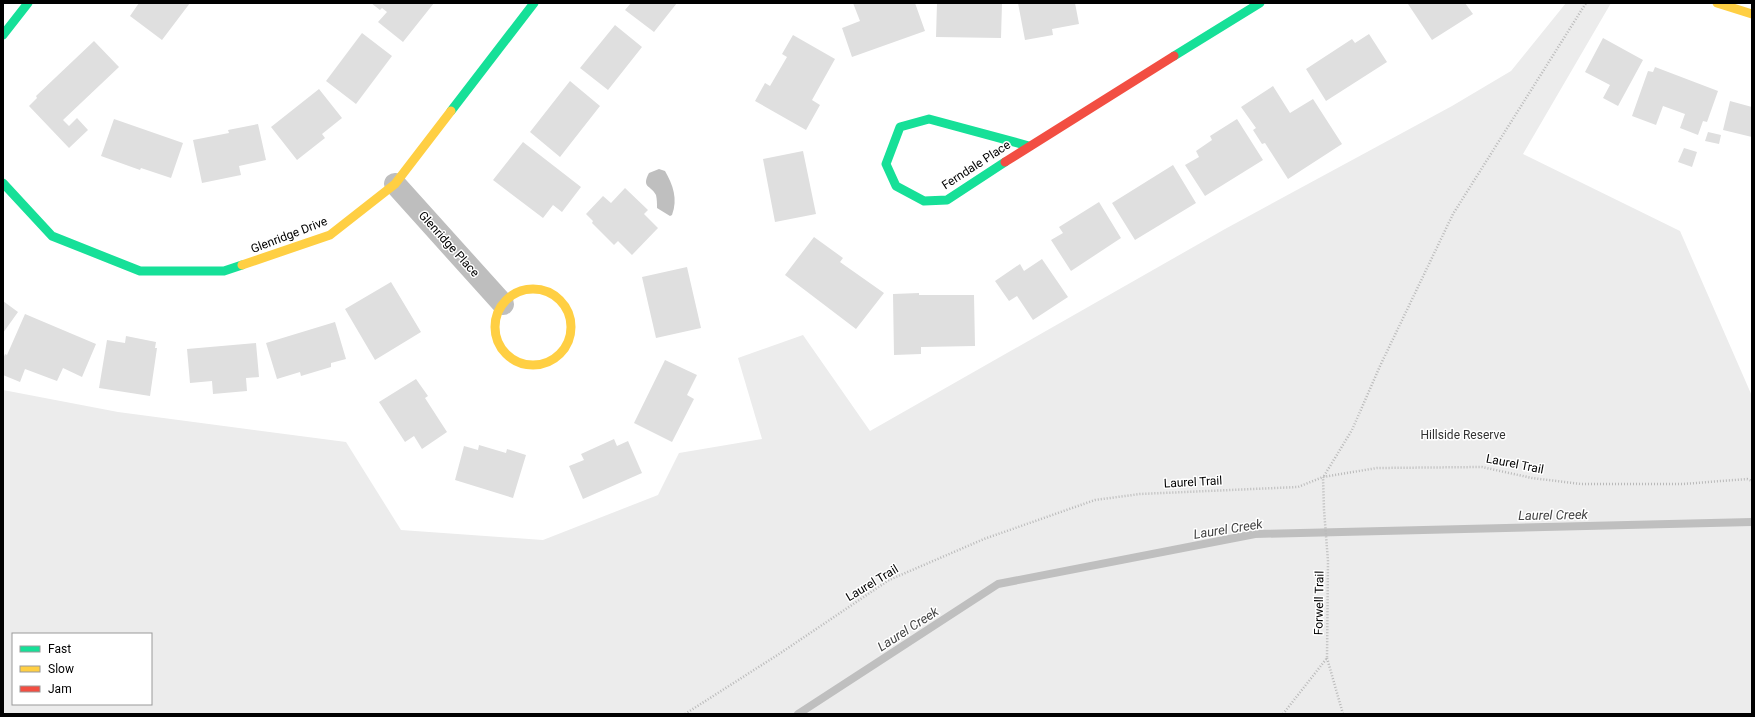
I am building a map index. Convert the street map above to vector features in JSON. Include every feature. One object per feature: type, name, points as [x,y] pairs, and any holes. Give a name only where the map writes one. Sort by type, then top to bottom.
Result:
[{"type":"street","points":[[3,35],[28,3]]},
{"type":"street","name":"Glenridge Drive","points":[[3,183],[52,236],[140,272],[224,271],[323,238],[330,235],[395,184],[534,3]]},
{"type":"street","name":"Ferndale Place","points":[[1029,146],[929,119],[900,127],[886,164],[896,186],[924,201],[947,200],[1029,146],[1260,3]]},
{"type":"street","points":[[1717,3],[1752,14]]},
{"type":"street","name":"Glenridge Place","points":[[395,184],[502,304]]},
{"type":"street","points":[[538,289],[551,293],[561,301],[565,307],[572,325],[570,338],[564,350],[555,359],[545,364],[533,366],[521,364],[510,358],[502,349],[497,338],[495,326],[497,315],[502,304],[512,295],[524,290],[538,289]]},
{"type":"path","points":[[1324,477],[1352,430],[1380,366],[1453,214],[1586,3]]},
{"type":"path","name":"Laurel Trail","points":[[685,714],[779,654],[889,580],[984,539],[1095,500],[1140,494],[1298,487],[1324,477],[1377,468],[1482,467],[1532,478],[1581,484],[1683,484],[1747,479],[1752,481]]},
{"type":"path","name":"Forwell Trail","points":[[1324,477],[1324,510],[1328,561],[1327,658],[1343,714]]},
{"type":"path","points":[[1283,714],[1327,658]]},
{"type":"green space","name":"Hillside Reserve","points":[[1566,3],[1611,3],[1523,154],[1680,231],[1752,396],[1752,714],[3,714],[3,390],[118,412],[346,442],[401,530],[543,540],[658,495],[679,453],[762,439],[738,358],[803,335],[870,431],[1225,229],[1452,106],[1511,71]]},
{"type":"shaded area","points":[[659,169],[665,171],[674,192],[674,209],[672,215],[670,216],[657,208],[656,195],[646,184],[649,173]]},
{"type":"building","points":[[139,3],[190,3],[162,40],[130,16]]},
{"type":"building","points":[[371,3],[434,3],[403,42],[378,22],[387,12],[382,8],[380,10]]},
{"type":"building","points":[[631,3],[677,3],[654,32],[625,10]]},
{"type":"building","points":[[853,3],[915,3],[925,31],[852,57],[842,28],[860,21]]},
{"type":"building","points":[[937,3],[1002,3],[1001,38],[936,37]]},
{"type":"building","points":[[1018,3],[1075,3],[1079,24],[1052,29],[1053,35],[1025,40]]},
{"type":"building","points":[[1465,3],[1473,14],[1432,40],[1408,4]]},
{"type":"building","points":[[615,25],[642,47],[608,90],[580,68]]},
{"type":"building","points":[[362,33],[392,56],[356,104],[326,81]]},
{"type":"building","points":[[1369,34],[1387,62],[1326,101],[1306,69],[1352,39],[1355,43]]},
{"type":"building","points":[[793,35],[835,59],[812,100],[820,105],[806,130],[755,101],[765,83],[770,86],[787,57],[782,54]]},
{"type":"building","points":[[1603,38],[1643,60],[1618,106],[1603,98],[1610,85],[1585,72]]},
{"type":"building","points":[[94,41],[119,67],[63,120],[69,126],[77,118],[88,130],[69,148],[29,106],[37,98],[36,96]]},
{"type":"building","points":[[1655,67],[1718,91],[1707,122],[1703,121],[1698,135],[1680,128],[1685,114],[1663,106],[1656,125],[1632,116],[1648,71],[1653,72]]},
{"type":"building","points":[[570,81],[600,106],[560,157],[530,132]]},
{"type":"building","points":[[1273,86],[1290,113],[1313,99],[1342,144],[1288,179],[1265,143],[1262,144],[1253,130],[1256,128],[1241,107]]},
{"type":"building","points":[[319,89],[342,118],[322,134],[325,138],[297,160],[271,127]]},
{"type":"building","points":[[1730,101],[1752,107],[1752,137],[1723,130]]},
{"type":"building","points":[[114,119],[183,143],[171,178],[141,168],[140,170],[101,156]]},
{"type":"building","points":[[1237,119],[1263,160],[1205,196],[1185,165],[1199,157],[1196,151],[1212,140],[1210,136]]},
{"type":"building","points":[[258,124],[266,160],[239,166],[241,175],[202,183],[193,140],[229,133],[228,130]]},
{"type":"building","points":[[1708,132],[1721,135],[1719,144],[1705,141]]},
{"type":"building","points":[[523,142],[581,187],[562,212],[553,205],[543,218],[493,180]]},
{"type":"building","points":[[1684,148],[1697,152],[1692,167],[1678,162]]},
{"type":"building","points":[[803,151],[816,214],[775,222],[763,159]]},
{"type":"building","points":[[1173,165],[1196,203],[1135,240],[1112,203]]},
{"type":"building","points":[[625,188],[648,210],[644,214],[658,228],[632,255],[618,241],[614,245],[592,223],[593,221],[586,214],[603,196],[611,203]]},
{"type":"building","points":[[1099,202],[1121,238],[1071,271],[1051,240],[1063,233],[1059,227]]},
{"type":"building","points":[[814,237],[843,258],[840,262],[884,293],[856,329],[785,275]]},
{"type":"building","points":[[1042,259],[1068,297],[1033,320],[1017,296],[1009,301],[995,281],[1020,264],[1024,271]]},
{"type":"building","points":[[687,267],[701,328],[656,338],[642,277]]},
{"type":"building","points":[[391,282],[421,332],[375,360],[345,309]]},
{"type":"building","points":[[919,293],[919,295],[974,295],[975,346],[921,347],[921,354],[894,355],[893,294]]},
{"type":"building","points":[[3,301],[18,312],[3,333]]},
{"type":"building","points":[[25,314],[96,344],[82,377],[63,368],[57,381],[25,369],[20,382],[3,375],[3,359],[5,354],[7,355]]},
{"type":"building","points":[[335,322],[346,359],[331,363],[331,367],[301,376],[300,372],[277,379],[266,343]]},
{"type":"building","points":[[126,336],[156,342],[155,348],[157,348],[150,396],[99,388],[107,340],[125,343]]},
{"type":"building","points":[[256,343],[259,377],[246,378],[247,391],[213,394],[212,381],[190,383],[187,349]]},
{"type":"building","points":[[665,360],[697,375],[687,395],[694,399],[672,442],[634,423]]},
{"type":"building","points":[[416,379],[428,396],[425,398],[447,432],[422,449],[414,436],[405,442],[379,402]]},
{"type":"building","points":[[614,439],[617,446],[628,441],[642,473],[583,499],[569,466],[584,460],[581,454]]},
{"type":"building","points":[[479,445],[506,453],[507,449],[526,455],[513,498],[455,480],[464,446],[478,450]]},
{"type":"waterway","name":"Laurel Creek","points":[[798,714],[998,584],[1255,534],[1752,522]]},
{"type":"traffic: fast","points":[[3,35],[28,3]]},
{"type":"traffic: fast","points":[[451,111],[534,3]]},
{"type":"traffic: fast","points":[[1174,56],[1260,3]]},
{"type":"traffic: fast","points":[[1005,162],[947,200],[924,201],[896,186],[886,164],[900,127],[929,119],[1029,146]]},
{"type":"traffic: fast","points":[[3,183],[52,236],[140,271],[224,271],[242,265]]},
{"type":"traffic: slow","points":[[1717,3],[1752,14]]},
{"type":"traffic: slow","points":[[242,265],[330,235],[395,184],[451,111]]},
{"type":"traffic: slow","points":[[533,289],[548,292],[560,300],[568,312],[571,327],[568,342],[560,354],[548,362],[533,365],[518,362],[506,354],[498,342],[495,327],[498,312],[506,300],[518,292],[533,289]]},
{"type":"traffic: jam","points":[[1005,162],[1174,56]]}]
